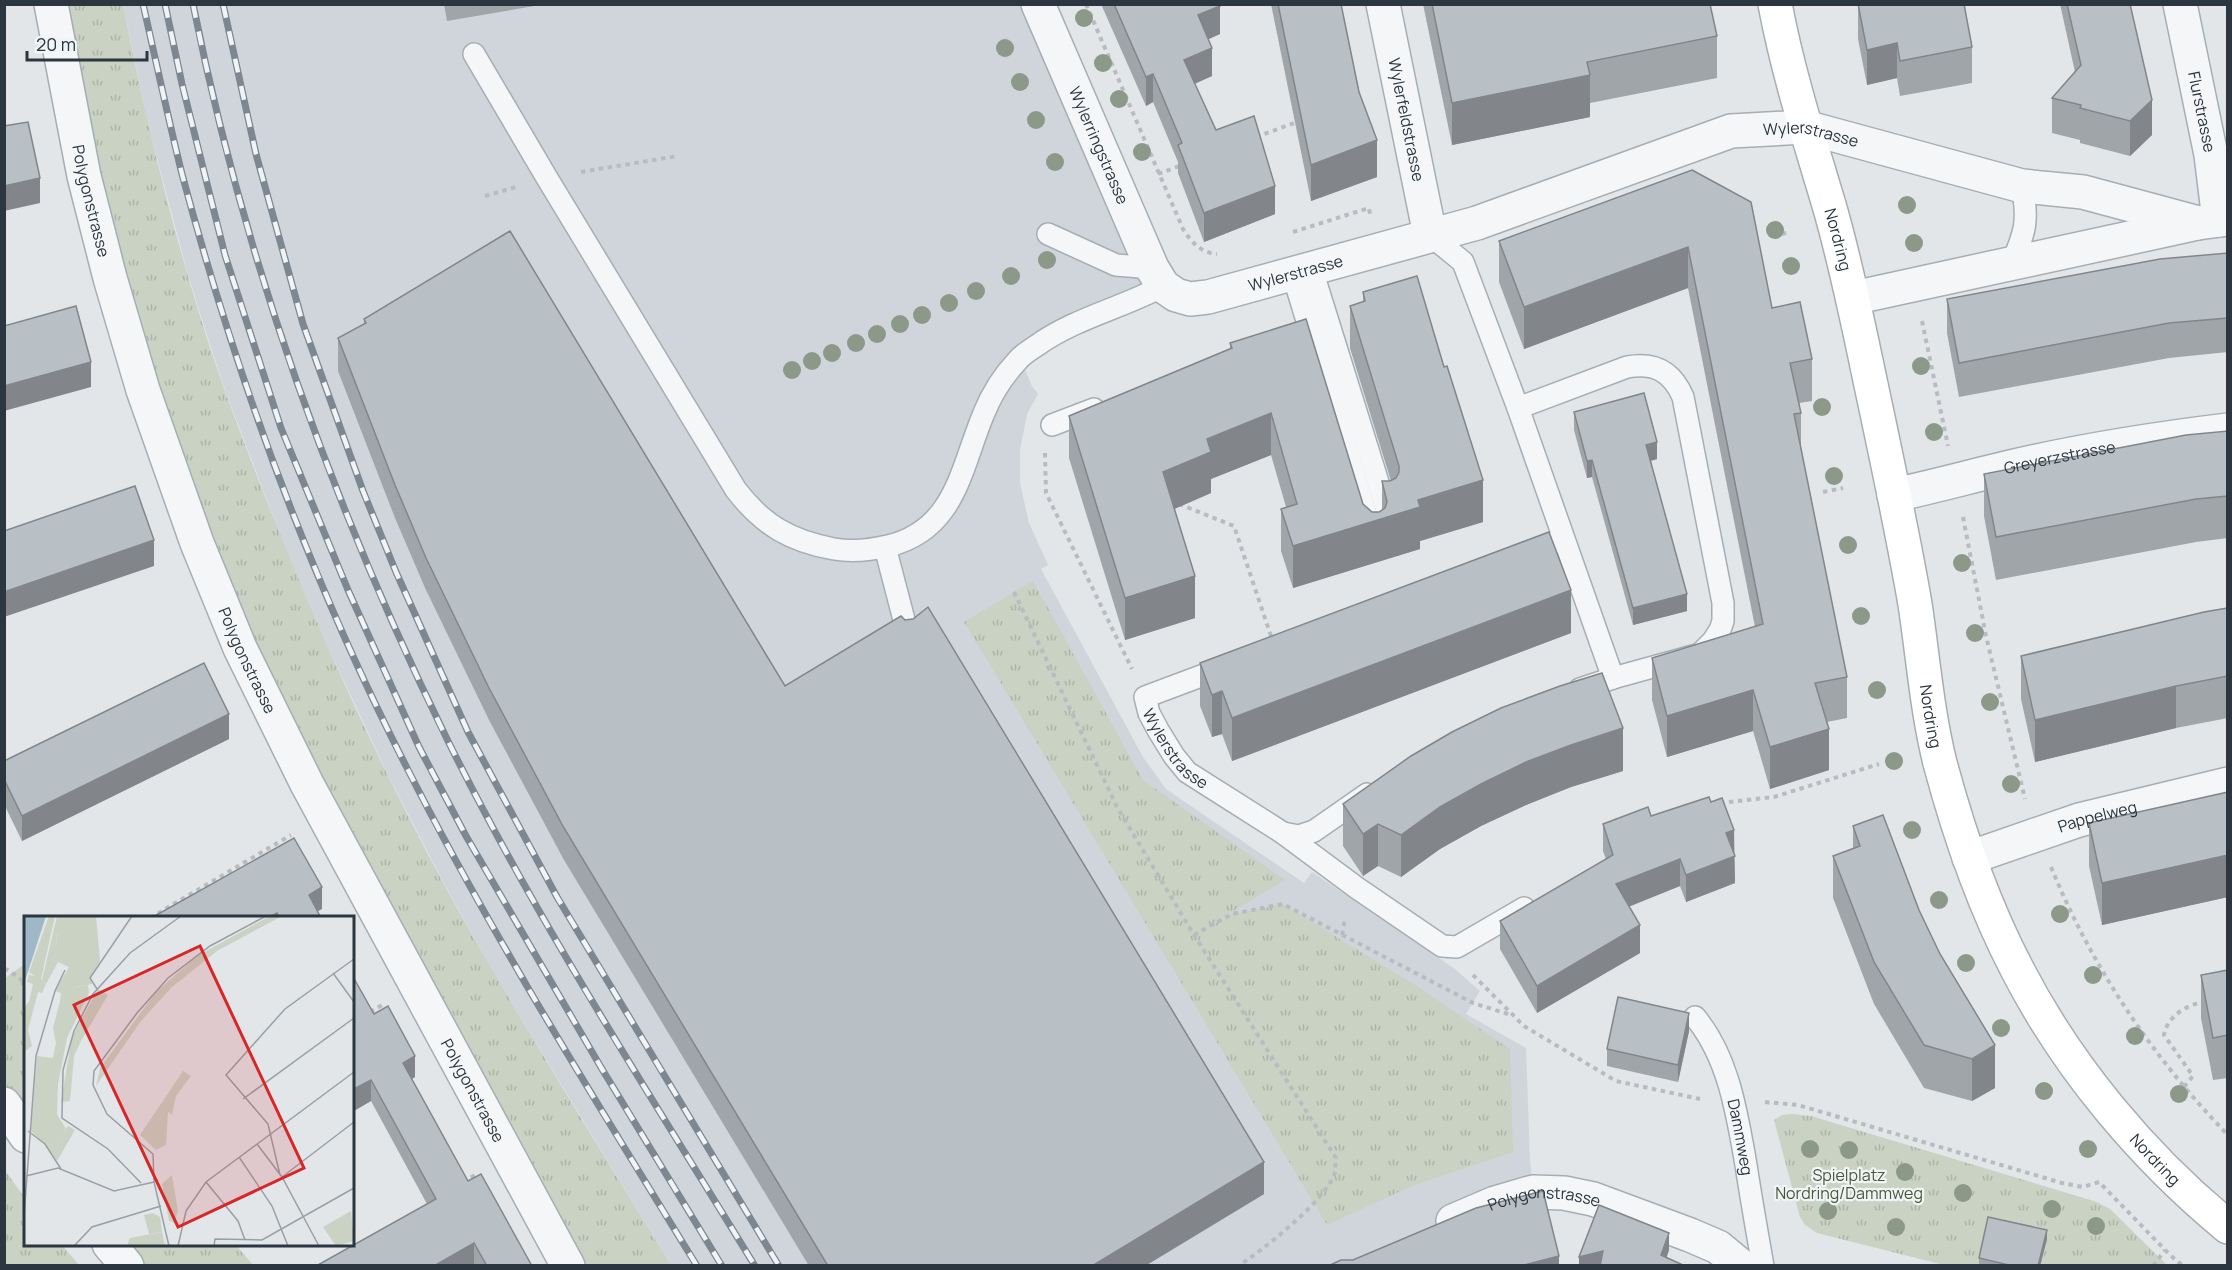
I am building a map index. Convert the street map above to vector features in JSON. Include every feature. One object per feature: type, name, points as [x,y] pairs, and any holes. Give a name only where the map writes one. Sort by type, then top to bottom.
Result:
[{"type":"main road","name":"Nordring","points":[[1775,4],[1784,53],[1830,208],[1853,298],[1894,495],[1939,760],[1969,858],[2017,970],[2050,1025],[2090,1083],[2167,1173],[2228,1227]]},
{"type":"street","name":"Polygonstrasse","points":[[51,4],[84,176],[110,278],[140,379],[197,543],[240,648],[313,795],[568,1266]]},
{"type":"street","name":"Wylerringstrasse","points":[[1038,4],[1158,277]]},
{"type":"street","name":"Wylerfeldstrasse","points":[[1383,4],[1430,235]]},
{"type":"street","name":"Flurstrasse","points":[[2180,4],[2211,155],[2215,221]]},
{"type":"street","name":"Wylerstrasse","points":[[1158,277],[1176,295],[1197,298],[1303,273],[1477,223],[1731,131],[1805,127],[2022,186],[2083,192],[2215,221]]},
{"type":"street","points":[[1853,298],[2215,221]]},
{"type":"street","name":"Greyerzstrasse","points":[[1894,495],[2006,468],[2166,438],[2228,430]]},
{"type":"street","name":"Pappelweg","points":[[1969,858],[2079,820],[2228,784]]},
{"type":"street","points":[[4,1104],[24,1133]]},
{"type":"street","name":"Polygonstrasse","points":[[1428,1232],[1495,1203],[1533,1192],[1564,1193],[1593,1200],[1690,1235],[1718,1247],[1741,1266]]},
{"type":"street","points":[[110,1246],[128,1266]]},
{"type":"lane","points":[[474,54],[698,428],[748,507],[771,526],[802,541],[841,550],[864,550],[885,547],[910,539],[929,526],[941,514],[959,482],[990,399],[999,383],[1020,358],[1052,335],[1079,321],[1140,298],[1158,277],[1116,265],[1048,234]]},
{"type":"lane","points":[[2011,265],[2021,243],[2026,220],[2022,186]]},
{"type":"lane","points":[[1430,235],[1463,262],[1518,408],[1612,678]]},
{"type":"lane","points":[[1303,273],[1299,326],[1375,542]]},
{"type":"lane","points":[[1303,273],[1387,511]]},
{"type":"lane","points":[[1518,408],[1627,367],[1647,365],[1665,372],[1678,385],[1683,397],[1723,603],[1723,621],[1717,636],[1700,654],[1612,678],[1563,695]]},
{"type":"lane","points":[[1049,434],[1117,400]]},
{"type":"lane","points":[[1508,560],[1563,539]]},
{"type":"lane","points":[[885,547],[909,639]]},
{"type":"lane","name":"Wylerstrasse","points":[[1275,648],[1145,697],[1149,713],[1158,730],[1187,772],[1283,834],[1427,938],[1445,947]]},
{"type":"lane","points":[[1283,834],[1299,836],[1314,831],[1379,785]]},
{"type":"lane","points":[[1445,947],[1457,947],[1538,900]]},
{"type":"lane","name":"Dammweg","points":[[1695,1017],[1713,1044],[1735,1103],[1763,1266]]},
{"type":"path","points":[[1086,4],[1188,237],[1203,251],[1222,253]]},
{"type":"path","points":[[1246,141],[1300,121]]},
{"type":"path","points":[[597,170],[678,156]]},
{"type":"path","points":[[1118,190],[1191,161]]},
{"type":"path","points":[[1290,233],[1369,208]]},
{"type":"path","points":[[1773,236],[1790,232]]},
{"type":"path","points":[[1922,317],[1950,452]]},
{"type":"path","points":[[1049,434],[1046,493],[1145,697]]},
{"type":"path","points":[[1823,492],[1844,488]]},
{"type":"path","points":[[1169,499],[1234,526],[1275,648]]},
{"type":"path","points":[[1961,510],[1986,636],[2027,806]]},
{"type":"path","points":[[1014,592],[1117,807],[1194,935],[1335,1158],[1335,1173],[1322,1194],[1273,1242],[1238,1266]]},
{"type":"path","points":[[1712,804],[1774,797],[1879,764]]},
{"type":"path","points":[[153,916],[292,835]]},
{"type":"path","points":[[2049,864],[2077,927],[2105,978],[2192,1098],[2228,1135]]},
{"type":"path","points":[[1194,935],[1232,914],[1283,903],[1473,1003],[1513,1016]]},
{"type":"path","points":[[1445,947],[1524,1026],[1616,1081],[1707,1100],[1798,1105],[2062,1183],[2083,1187],[2098,1182],[2183,1266]]},
{"type":"path","points":[[4,969],[24,982]]},
{"type":"path","points":[[2184,1087],[2193,1076],[2164,1035],[2165,1030],[2171,1019],[2187,1007],[2206,1002]]},
{"type":"path","points":[[361,1017],[386,1003]]},
{"type":"path","points":[[459,1185],[478,1173]]},
{"type":"path","points":[[2153,1266],[2165,1250]]},
{"type":"shaded area","points":[[123,5],[1038,5],[1163,286],[1020,358],[1038,394],[1027,414],[1020,450],[1020,483],[1029,523],[1048,565],[1041,569],[1143,757],[1166,789],[1304,883],[1312,872],[1455,969],[1480,991],[1466,1014],[1526,1048],[1533,1192],[1346,1265],[671,1265],[497,979],[440,876],[388,775],[322,634],[285,547],[226,393],[205,329],[149,128]]},
{"type":"green space","points":[[59,5],[123,5],[167,201],[210,346],[249,456],[325,640],[409,819],[467,926],[671,1265],[587,1265],[317,777],[207,539],[122,275]]},
{"type":"green space","points":[[1033,581],[1143,780],[1285,880],[1212,924],[1232,914],[1283,904],[1415,985],[1510,1049],[1513,1152],[1412,1186],[1327,1225],[964,622]]},
{"type":"green space","points":[[24,965],[24,1113],[5,1083],[5,978]]},
{"type":"green space","name":"Spielplatz Nordring/Dammweg","points":[[1782,1115],[1811,1116],[2097,1202],[2110,1209],[2167,1265],[1944,1265],[1817,1233],[1805,1225],[1800,1217],[1774,1120]]},
{"type":"green space","points":[[4,1169],[24,1197],[24,1246],[63,1246],[79,1265],[5,1265]]},
{"type":"green space","points":[[119,1246],[237,1246],[253,1265],[135,1265]]},
{"type":"building","points":[[1114,4],[1219,4],[1220,6],[1198,15],[1212,48],[1184,60],[1216,130],[1254,116],[1275,186],[1204,213],[1178,145],[1182,143],[1153,74],[1146,77]]},
{"type":"building","points":[[1278,4],[1341,4],[1359,92],[1377,140],[1311,165]]},
{"type":"building","points":[[1432,4],[1710,4],[1717,36],[1587,62],[1590,75],[1452,103]]},
{"type":"building","points":[[1858,4],[1964,4],[1972,47],[1900,61],[1897,43],[1867,50]]},
{"type":"building","points":[[2067,4],[2130,4],[2152,100],[2130,121],[2052,98],[2081,65]]},
{"type":"building","points":[[28,122],[40,178],[4,186],[4,126]]},
{"type":"building","points":[[1692,170],[1751,202],[1772,308],[1800,302],[1812,359],[1790,363],[1801,413],[1794,414],[1847,677],[1815,683],[1829,729],[1770,747],[1753,690],[1667,716],[1652,658],[1763,624],[1688,247],[1524,307],[1499,241]]},
{"type":"building","points":[[510,231],[785,686],[901,616],[905,620],[913,619],[928,607],[1264,1162],[1092,1266],[828,1266],[564,828],[489,688],[426,558],[338,338],[366,323],[364,319]]},
{"type":"building","points":[[2228,253],[2228,318],[2169,323],[1959,363],[1947,299],[2160,259]]},
{"type":"building","points":[[1417,276],[1444,367],[1447,366],[1483,480],[1418,500],[1420,507],[1293,546],[1281,509],[1297,504],[1271,413],[1207,439],[1211,452],[1163,472],[1195,576],[1125,598],[1069,416],[1232,348],[1230,343],[1306,319],[1363,504],[1372,512],[1379,512],[1385,508],[1387,502],[1382,481],[1396,478],[1399,466],[1350,306],[1365,301],[1363,292]]},
{"type":"building","points":[[76,306],[91,362],[4,386],[4,326]]},
{"type":"building","points":[[1644,393],[1657,442],[1646,445],[1687,594],[1633,608],[1592,460],[1587,461],[1574,412]]},
{"type":"building","points":[[2228,431],[2228,496],[2196,499],[1996,537],[1984,474],[2186,435]]},
{"type":"building","points":[[135,486],[154,540],[4,592],[4,531]]},
{"type":"building","points":[[1549,532],[1571,590],[1232,718],[1222,691],[1212,695],[1200,663]]},
{"type":"building","points":[[2228,608],[2228,676],[2176,686],[2035,720],[2021,656]]},
{"type":"building","points":[[204,663],[229,714],[22,816],[4,779],[4,761]]},
{"type":"building","points":[[1602,673],[1623,728],[1526,762],[1440,807],[1401,835],[1378,824],[1363,834],[1343,804],[1411,756],[1452,732],[1501,708]]},
{"type":"building","points":[[2228,792],[2228,855],[2102,883],[2089,823]]},
{"type":"building","points":[[1709,797],[1711,802],[1722,798],[1734,830],[1726,833],[1735,856],[1686,875],[1680,859],[1616,884],[1640,925],[1537,986],[1500,921],[1613,855],[1603,824],[1648,807],[1651,816]]},
{"type":"building","points":[[1883,815],[1919,910],[1940,954],[1995,1045],[1972,1059],[1924,1045],[1874,962],[1833,856],[1860,846],[1853,826]]},
{"type":"building","points":[[294,838],[322,887],[309,895],[320,916],[279,916],[277,913],[272,916],[155,916]]},
{"type":"building","points":[[2228,970],[2228,1035],[2213,1038],[2201,975]]},
{"type":"building","points":[[354,979],[374,1014],[388,1006],[415,1056],[403,1063],[468,1181],[481,1174],[532,1266],[487,1266],[474,1243],[434,1266],[316,1266],[436,1199],[371,1080],[354,1089]]},
{"type":"building","points":[[1618,997],[1689,1013],[1678,1065],[1607,1049]]},
{"type":"building","points":[[1543,1191],[1559,1256],[1520,1266],[1328,1266],[1341,1260],[1353,1260],[1476,1208]]},
{"type":"building","points":[[1599,1205],[1669,1233],[1661,1255],[1685,1266],[1600,1266],[1603,1251],[1579,1257]]},
{"type":"building","points":[[1988,1217],[2047,1230],[2038,1266],[2013,1266],[1979,1258]]},
{"type":"railway","points":[[143,4],[182,174],[226,326],[279,476],[339,623],[406,766],[474,893],[583,1081],[697,1266]]},
{"type":"railway","points":[[165,4],[182,84],[225,255],[281,428],[348,590],[419,747],[466,836],[602,1069],[722,1266]]},
{"type":"railway","points":[[193,4],[238,194],[296,381],[330,472],[406,653],[448,741],[519,875],[596,1007],[755,1266]]},
{"type":"railway","points":[[223,4],[256,154],[303,324],[363,491],[396,572],[468,732],[557,897],[779,1266]]}]
